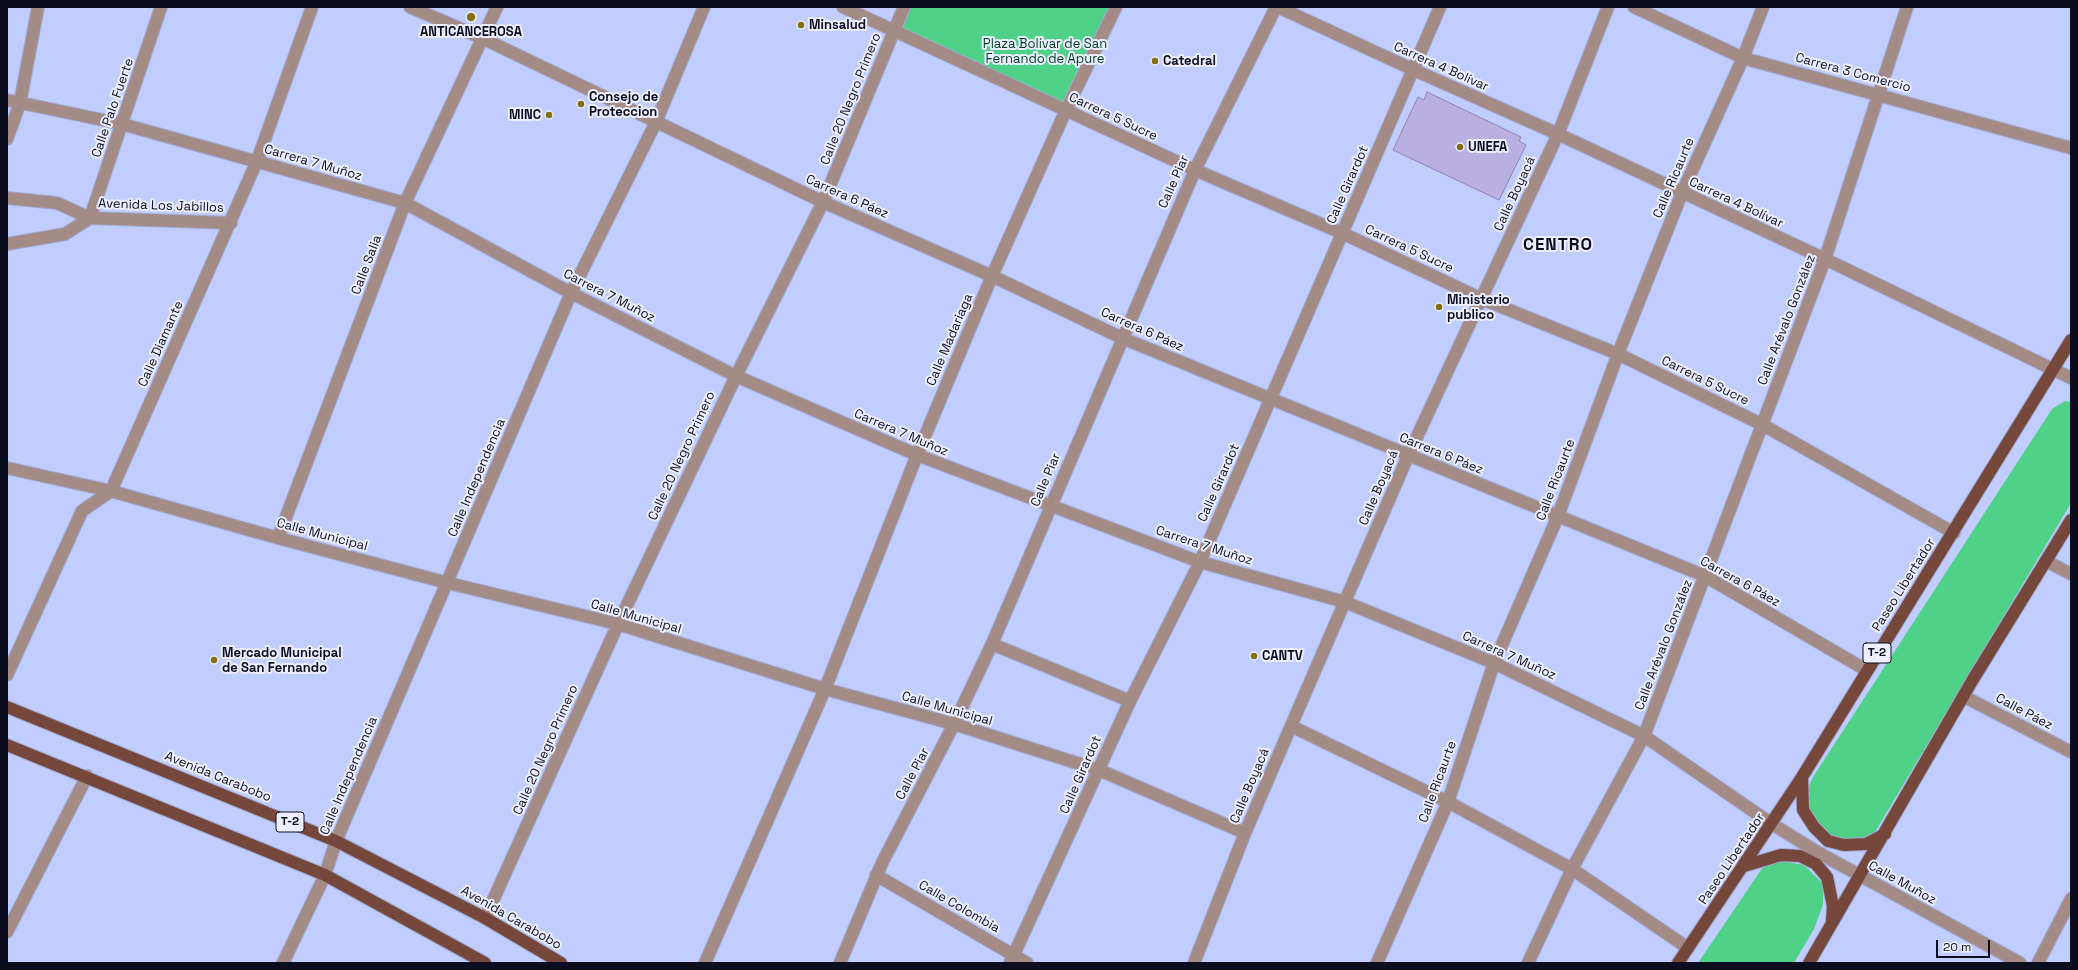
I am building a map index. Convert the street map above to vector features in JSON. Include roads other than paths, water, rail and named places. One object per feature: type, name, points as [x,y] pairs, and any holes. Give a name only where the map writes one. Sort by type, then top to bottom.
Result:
[{"type":"highway","name":"Paseo Libertador","points":[[1678,963],[1802,777],[1866,670],[1954,533],[2071,340]]},
{"type":"highway","points":[[1809,963],[1963,696],[2071,520]]},
{"type":"highway","name":"Avenida Carabobo","points":[[7,707],[336,841],[486,918],[561,963]]},
{"type":"highway","points":[[7,745],[87,776],[325,876],[483,962]]},
{"type":"highway","points":[[1802,777],[1803,810],[1814,827],[1828,841],[1844,845],[1866,844],[1885,833]]},
{"type":"highway","points":[[1744,866],[1781,855],[1800,856],[1816,864],[1827,877],[1833,906],[1832,924]]},
{"type":"street","points":[[7,139],[20,103],[38,7]]},
{"type":"street","name":"Calle Palo Fuerte","points":[[90,218],[161,7]]},
{"type":"street","name":"Calle Diamante","points":[[111,491],[257,162],[312,7]]},
{"type":"street","name":"Carrera 6 Páez","points":[[410,7],[482,38],[824,202],[992,276],[1122,338],[1270,400],[1705,576],[1866,670]]},
{"type":"street","name":"Calle Salia","points":[[278,538],[405,203],[497,7]]},
{"type":"street","name":"Calle Independencia","points":[[283,963],[325,876],[336,841],[448,583],[571,293],[656,122],[704,7]]},
{"type":"street","name":"Carrera 5 Sucre","points":[[843,7],[894,29],[1195,170],[1342,234],[1482,299],[1618,354],[1763,425],[1954,533]]},
{"type":"street","name":"Calle 20 Negro Primero","points":[[486,918],[618,624],[736,376],[824,202],[904,7]]},
{"type":"street","name":"Calle Madariaga","points":[[705,963],[825,689],[917,455],[992,276],[1066,110],[1116,7]]},
{"type":"street","name":"Carrera 4 Bolívar","points":[[1277,7],[1558,134],[1825,259],[2071,378]]},
{"type":"street","name":"Calle Piar","points":[[840,963],[876,875],[954,724],[992,644],[1195,170],[1277,7]]},
{"type":"street","name":"Calle Girardot","points":[[1012,959],[1130,701],[1200,562],[1440,7]]},
{"type":"street","name":"Calle Boyacá","points":[[1194,963],[1245,833],[1291,726],[1408,456],[1558,134],[1608,7]]},
{"type":"street","name":"Carrera 3 Comercio","points":[[1634,7],[1743,58],[1879,94],[2071,148]]},
{"type":"street","name":"Calle Ricaurte","points":[[1377,963],[1448,802],[1494,663],[1558,516],[1618,354],[1682,193],[1743,58],[1763,7]]},
{"type":"street","name":"Calle Arévalo González","points":[[1528,963],[1572,869],[1644,736],[1825,259],[1907,7]]},
{"type":"street","name":"Carrera 7 Muñoz","points":[[7,100],[122,124],[405,203],[571,293],[736,376],[917,455],[1050,507],[1200,562],[1345,602],[1494,663],[1644,736],[1772,824]]},
{"type":"street","name":"Avenida Los Jabillos","points":[[7,198],[57,203],[90,218],[231,223]]},
{"type":"street","name":"Avenida Los Jabillos","points":[[7,244],[65,234],[90,218]]},
{"type":"street","name":"Calle Municipal","points":[[7,468],[111,491],[278,538],[448,583],[618,624],[825,689],[954,724],[1099,770],[1245,833]]},
{"type":"street","points":[[7,675],[82,511],[111,491]]},
{"type":"street","points":[[2046,561],[2071,574]]},
{"type":"street","points":[[992,644],[1130,701]]},
{"type":"street","name":"Calle Páez","points":[[1963,696],[2071,752]]},
{"type":"street","points":[[1291,726],[1448,802],[1572,869],[1688,948]]},
{"type":"street","points":[[7,932],[87,776]]},
{"type":"street","name":"Calle Muñoz","points":[[1772,824],[1860,876],[2020,963]]},
{"type":"street","name":"Calle Colombia","points":[[876,875],[1012,959],[1027,963]]},
{"type":"street","points":[[2038,963],[2071,898]]},
{"type":"place","name":"ANTICANCEROSA","points":[[471,17]]},
{"type":"place","name":"Minsalud","points":[[801,25]]},
{"type":"place","name":"Catedral","points":[[1155,61]]},
{"type":"place","name":"Consejo de Proteccion","points":[[581,104]]},
{"type":"place","name":"MINC","points":[[549,115]]},
{"type":"place","name":"UNEFA","points":[[1460,147]]},
{"type":"place","name":"Ministerio publico","points":[[1439,307]]},
{"type":"place","name":"CANTV","points":[[1254,656]]},
{"type":"place","name":"Mercado Municipal de San Fernando","points":[[214,660]]},
{"type":"district","name":"CENTRO","points":[[1558,245]]},
{"type":"park label","name":"Plaza Bolívar de San Fernando de Apure","points":[[1045,52]]}]
